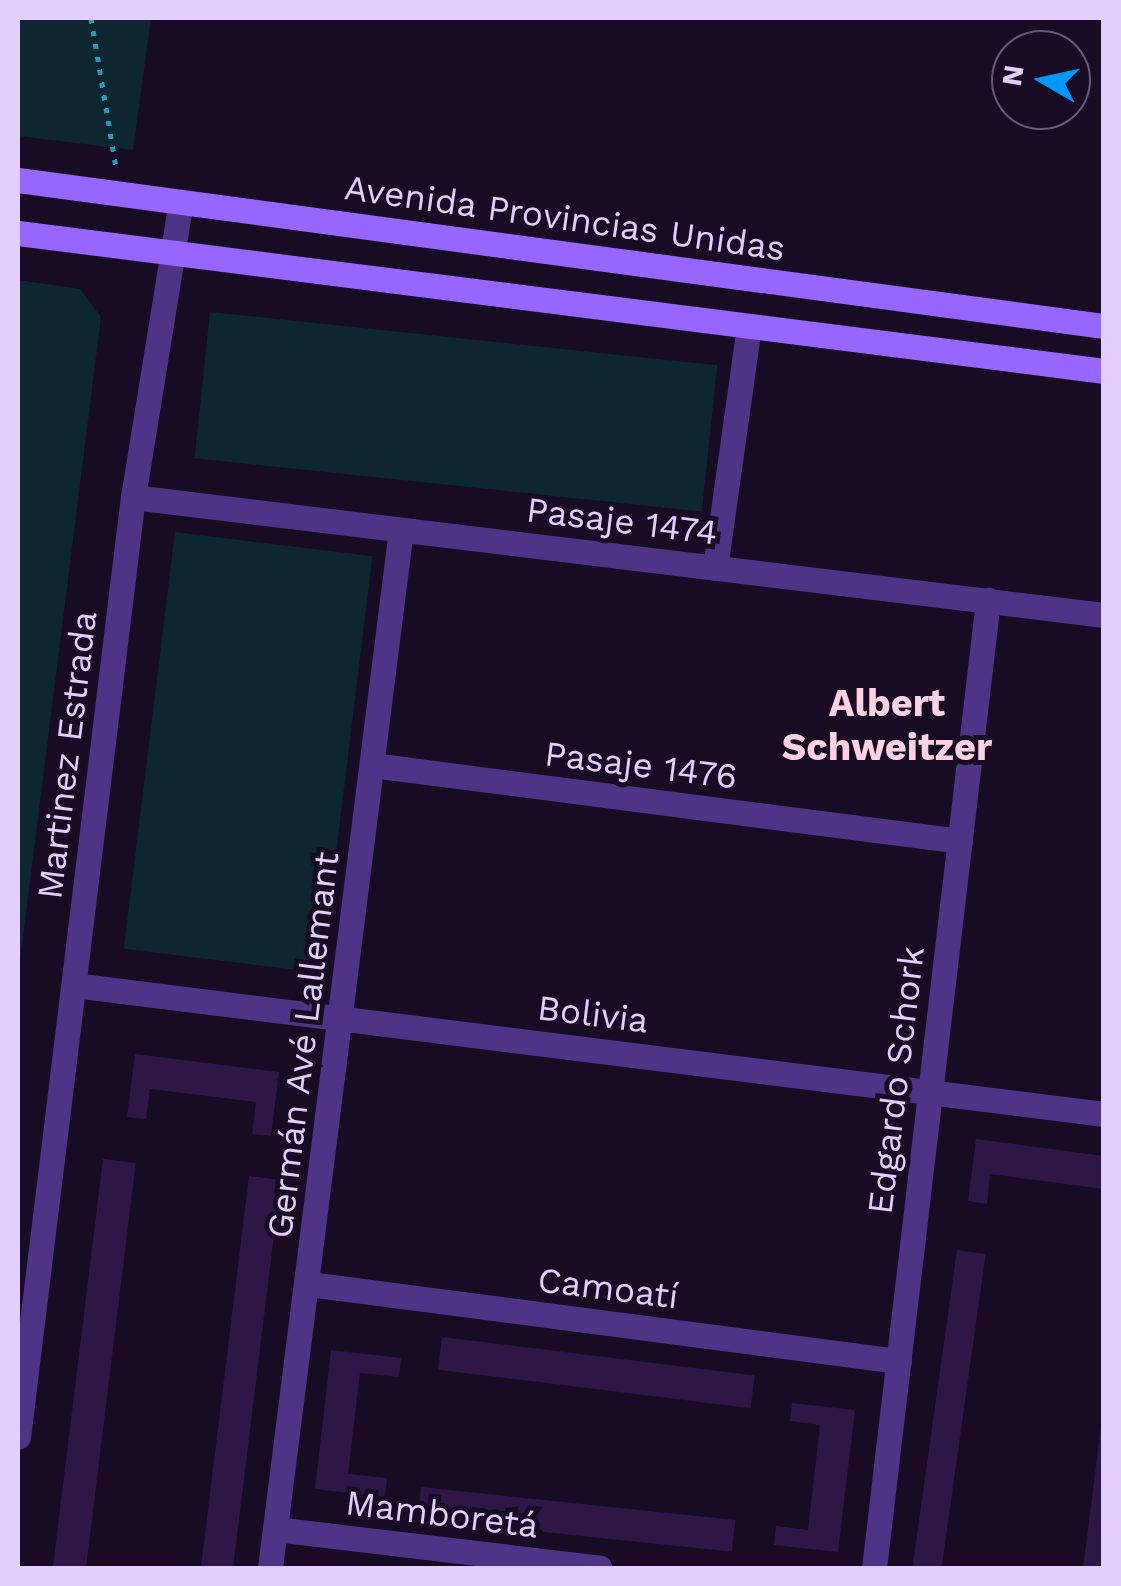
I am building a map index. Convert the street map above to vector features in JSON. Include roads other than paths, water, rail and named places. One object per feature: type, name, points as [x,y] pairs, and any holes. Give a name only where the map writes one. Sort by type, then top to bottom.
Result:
[{"type":"main road","name":"Avenida Provincias Unidas","points":[[18,180],[1104,326]]},
{"type":"main road","points":[[18,233],[1104,371]]},
{"type":"street","name":"Martinez Estrada","points":[[18,1437],[133,497],[181,202]]},
{"type":"street","points":[[715,568],[749,326]]},
{"type":"street","name":"Pasaje 1474","points":[[133,497],[1104,614]]},
{"type":"street","name":"Germán Avé Lallemant","points":[[270,1568],[309,1284],[401,530]]},
{"type":"street","name":"Edgardo Schork","points":[[874,1568],[988,600]]},
{"type":"street","name":"Pasaje 1476","points":[[372,766],[960,841]]},
{"type":"street","name":"Bolivia","points":[[74,985],[1104,1114]]},
{"type":"street","name":"Camoatí","points":[[309,1284],[899,1361]]},
{"type":"street","name":"Mamboretá","points":[[275,1529],[600,1568]]},
{"type":"district","name":"Albert Schweitzer","points":[[887,726]]}]
